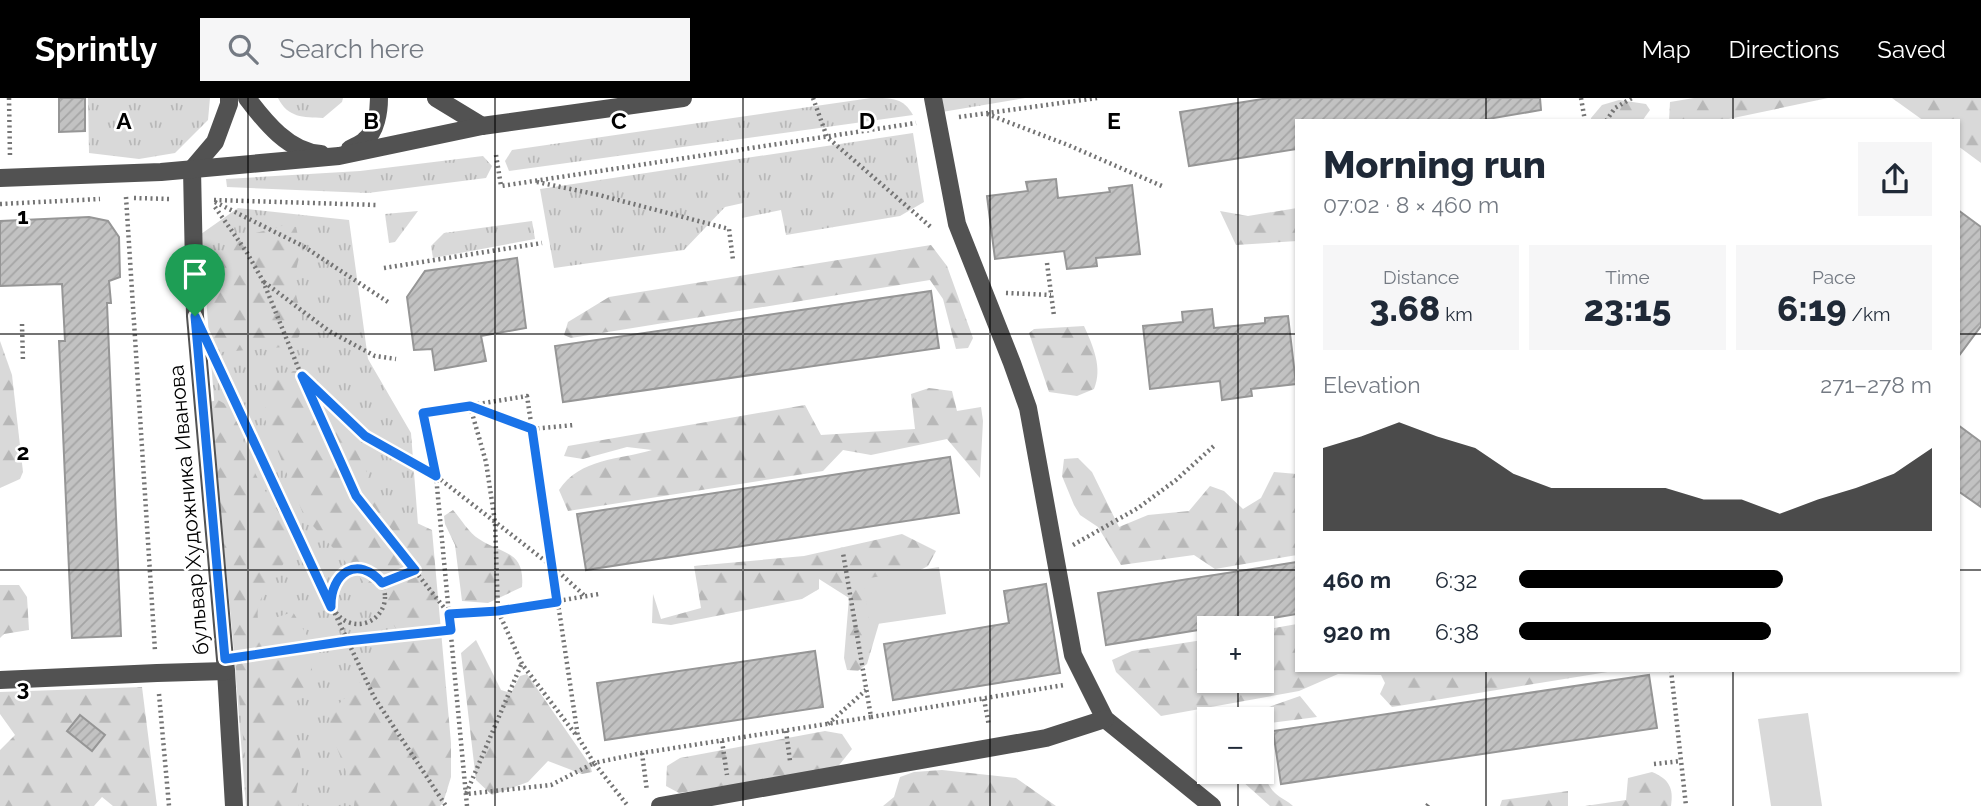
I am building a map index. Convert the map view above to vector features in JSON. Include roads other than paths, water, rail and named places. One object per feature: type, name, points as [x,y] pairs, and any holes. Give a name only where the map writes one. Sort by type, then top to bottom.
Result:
[{"type":"street","points":[[192,169],[215,142],[229,98]]},
{"type":"street","points":[[247,98],[271,128],[288,141],[310,153],[339,156],[366,140],[379,109],[379,98]]},
{"type":"street","points":[[436,98],[482,126]]},
{"type":"street","points":[[5,177],[161,172],[339,156],[482,126],[683,98]]},
{"type":"street","points":[[933,98],[957,223],[1028,408],[1073,655],[1105,719],[1212,806]]},
{"type":"street","name":"бульвар Художника Иванова","points":[[192,169],[202,200],[195,316],[226,665],[234,806]]},
{"type":"street","points":[[0,680],[157,673],[226,665]]},
{"type":"street","points":[[654,799],[730,793],[1046,738],[1105,719]]}]
